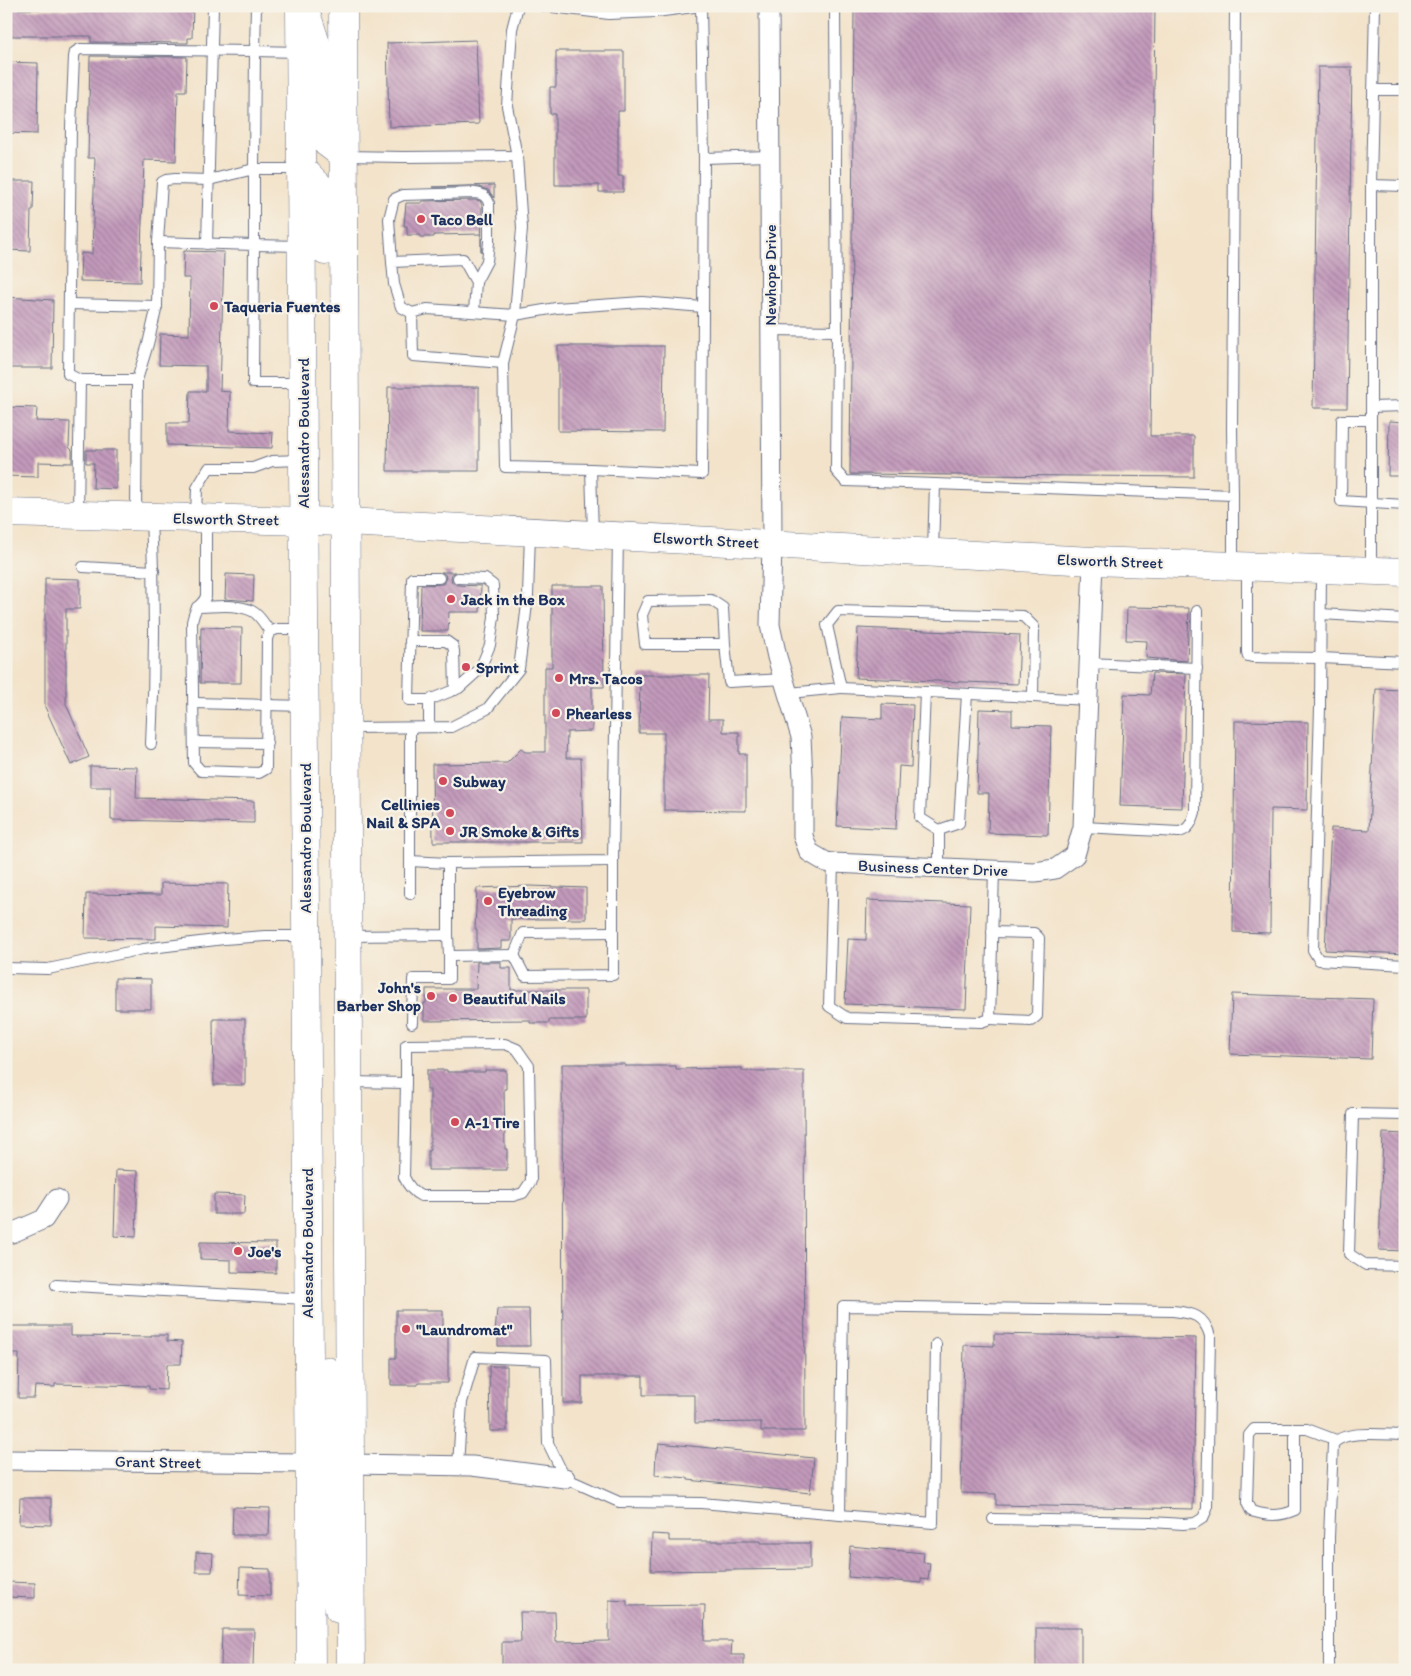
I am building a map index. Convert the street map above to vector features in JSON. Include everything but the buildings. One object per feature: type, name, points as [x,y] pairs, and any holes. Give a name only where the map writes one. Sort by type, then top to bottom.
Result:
[{"type":"main road","name":"Alessandro Boulevard","points":[[300,6],[310,52],[302,169],[302,460],[310,1670]]},
{"type":"main road","points":[[304,6],[310,52],[323,69],[324,138],[327,143],[344,156]]},
{"type":"main road","points":[[343,6],[351,1670]]},
{"type":"main road","points":[[302,169],[324,192],[326,265],[344,312]]},
{"type":"main road","name":"Elsworth Street","points":[[6,514],[346,522],[1093,561],[1405,572]]},
{"type":"main road","points":[[306,936],[347,936]]},
{"type":"main road","points":[[307,1248],[327,1293],[328,1439],[338,1458],[351,1464]]},
{"type":"main road","points":[[309,1463],[324,1470],[333,1484],[331,1571],[351,1670]]},
{"type":"street","name":"Newhope Drive","points":[[769,6],[772,543]]},
{"type":"street","name":"Business Center Drive","points":[[772,543],[770,625],[777,657],[801,737],[803,836],[809,852],[826,862],[833,863],[1035,872],[1055,869],[1075,855],[1083,827],[1093,561]]},
{"type":"street","points":[[6,1233],[12,1233],[44,1219],[57,1199]]},
{"type":"street","name":"Grant Street","points":[[6,1460],[309,1463]]},
{"type":"street","points":[[351,1464],[472,1466],[564,1478]]},
{"type":"lane","points":[[207,244],[213,6]]},
{"type":"lane","points":[[256,6],[252,382],[302,383]]},
{"type":"lane","points":[[518,6],[512,29],[507,106],[517,156],[522,228],[515,315],[503,363],[505,467],[702,474],[704,158],[701,6],[656,12],[609,14],[544,6]]},
{"type":"lane","points":[[835,6],[836,471],[845,481],[1233,494]]},
{"type":"lane","points":[[1235,6],[1233,494],[1248,656],[1405,662]]},
{"type":"lane","points":[[1371,571],[1371,185],[1375,6]]},
{"type":"lane","points":[[137,380],[80,380],[68,374],[71,128],[75,52],[80,49],[310,52]]},
{"type":"lane","points":[[1374,90],[1405,90]]},
{"type":"lane","points":[[344,156],[403,158],[517,156]]},
{"type":"lane","points":[[704,158],[769,156]]},
{"type":"lane","points":[[151,744],[154,695],[154,571],[143,517],[137,380],[158,306],[158,242],[162,182],[175,178],[209,180],[254,169],[302,169]]},
{"type":"lane","points":[[1371,185],[1405,186]]},
{"type":"lane","points":[[474,312],[476,282],[487,260],[489,223],[487,198],[475,192],[403,195],[394,199],[389,219],[394,284],[401,307],[412,313],[427,309],[515,315],[556,308],[642,302],[703,307]]},
{"type":"lane","points":[[158,242],[302,246]]},
{"type":"lane","points":[[392,262],[463,259],[476,282]]},
{"type":"lane","points":[[69,304],[158,306]]},
{"type":"lane","points":[[412,313],[413,356],[503,363]]},
{"type":"lane","points":[[770,330],[837,331]]},
{"type":"lane","points":[[78,515],[80,380]]},
{"type":"lane","points":[[1371,407],[1405,406]]},
{"type":"lane","points":[[1371,420],[1342,420],[1341,501],[1405,505]]},
{"type":"lane","points":[[302,460],[272,461],[253,468],[209,468],[197,488],[206,596],[204,603],[197,607],[192,622],[194,762],[201,771],[259,773],[266,769],[267,638],[270,632],[277,629],[304,630]]},
{"type":"lane","points":[[591,469],[606,535],[613,862],[613,932],[613,975],[525,976],[514,955],[523,933],[613,932]]},
{"type":"lane","points":[[933,552],[935,484]]},
{"type":"lane","points":[[347,728],[451,727],[487,709],[518,669],[528,596],[530,531]]},
{"type":"lane","points":[[82,567],[154,571]]},
{"type":"lane","points":[[1321,568],[1321,658],[1312,950],[1318,960],[1405,966]]},
{"type":"lane","points":[[439,578],[412,578],[410,700],[428,700],[459,688],[480,670],[490,645],[494,617],[493,585],[485,579],[458,578]]},
{"type":"lane","points":[[725,644],[645,644],[642,615],[648,601],[711,600],[723,608],[729,682],[1088,700]]},
{"type":"lane","points":[[197,607],[236,607],[252,611],[263,621],[270,632]]},
{"type":"lane","points":[[1083,827],[1179,832],[1186,831],[1193,822],[1195,812],[1197,611]]},
{"type":"lane","points":[[841,688],[827,625],[838,612],[1023,616],[1034,627],[1033,697]]},
{"type":"lane","points":[[1321,614],[1405,619]]},
{"type":"lane","points":[[410,641],[446,641],[450,643],[454,651],[455,690]]},
{"type":"lane","points":[[1089,663],[1197,668]]},
{"type":"lane","points":[[925,692],[920,818],[939,830]]},
{"type":"lane","points":[[939,830],[959,823],[967,694]]},
{"type":"lane","points":[[428,700],[429,728]]},
{"type":"lane","points":[[194,704],[305,706]]},
{"type":"lane","points":[[410,728],[410,894]]},
{"type":"lane","points":[[194,742],[267,743]]},
{"type":"lane","points":[[938,868],[939,830]]},
{"type":"lane","points":[[410,862],[613,862]]},
{"type":"lane","points":[[412,1023],[413,979],[449,979],[448,863]]},
{"type":"lane","points":[[833,863],[829,1006],[847,1018],[1031,1021],[1037,1016],[1039,938],[1034,934],[992,932]]},
{"type":"lane","points":[[985,1021],[992,932],[994,870]]},
{"type":"lane","points":[[347,936],[448,935]]},
{"type":"lane","points":[[6,968],[48,969],[143,949],[224,939],[306,936]]},
{"type":"lane","points":[[449,956],[514,955]]},
{"type":"lane","points":[[505,1044],[517,1048],[529,1066],[531,1181],[523,1193],[512,1196],[421,1196],[414,1192],[404,1177],[406,1083],[406,1046],[505,1044]]},
{"type":"lane","points":[[348,1082],[406,1083]]},
{"type":"lane","points":[[1405,1116],[1354,1114],[1349,1254],[1366,1265],[1405,1266]]},
{"type":"lane","points":[[56,1285],[308,1299]]},
{"type":"lane","points":[[840,1515],[843,1306],[1173,1311],[1187,1312],[1199,1317],[1207,1325],[1210,1336],[1208,1509],[1203,1518],[1195,1523],[1183,1524],[993,1519]]},
{"type":"lane","points":[[458,1466],[462,1402],[475,1357],[546,1360],[548,1443],[564,1478],[620,1502],[701,1503],[933,1523],[936,1344]]},
{"type":"lane","points":[[1295,1429],[1295,1510],[1282,1516],[1251,1511],[1247,1504],[1249,1435],[1254,1429],[1295,1429],[1307,1430],[1336,1440],[1350,1435],[1405,1436]]},
{"type":"lane","points":[[1329,1670],[1329,1537],[1333,1444],[1336,1440]]},
{"type":"place","name":"Taco Bell","points":[[421,219]]},
{"type":"place","name":"Taqueria Fuentes","points":[[214,306]]},
{"type":"place","name":"Jack in the Box","points":[[451,599]]},
{"type":"place","name":"Sprint","points":[[466,667]]},
{"type":"place","name":"Mrs. Tacos","points":[[559,678]]},
{"type":"place","name":"Phearless","points":[[556,713]]},
{"type":"place","name":"Subway","points":[[443,781]]},
{"type":"place","name":"Cellinies Nail & SPA","points":[[450,813]]},
{"type":"place","name":"JR Smoke & Gifts","points":[[450,831]]},
{"type":"place","name":"Eyebrow Threading","points":[[488,901]]},
{"type":"place","name":"John's Barber Shop","points":[[431,996]]},
{"type":"place","name":"Beautiful Nails","points":[[453,998]]},
{"type":"place","name":"A-1 Tire","points":[[455,1122]]},
{"type":"place","name":"Joe's","points":[[238,1251]]},
{"type":"place","name":"\"Laundromat\"","points":[[406,1329]]}]
